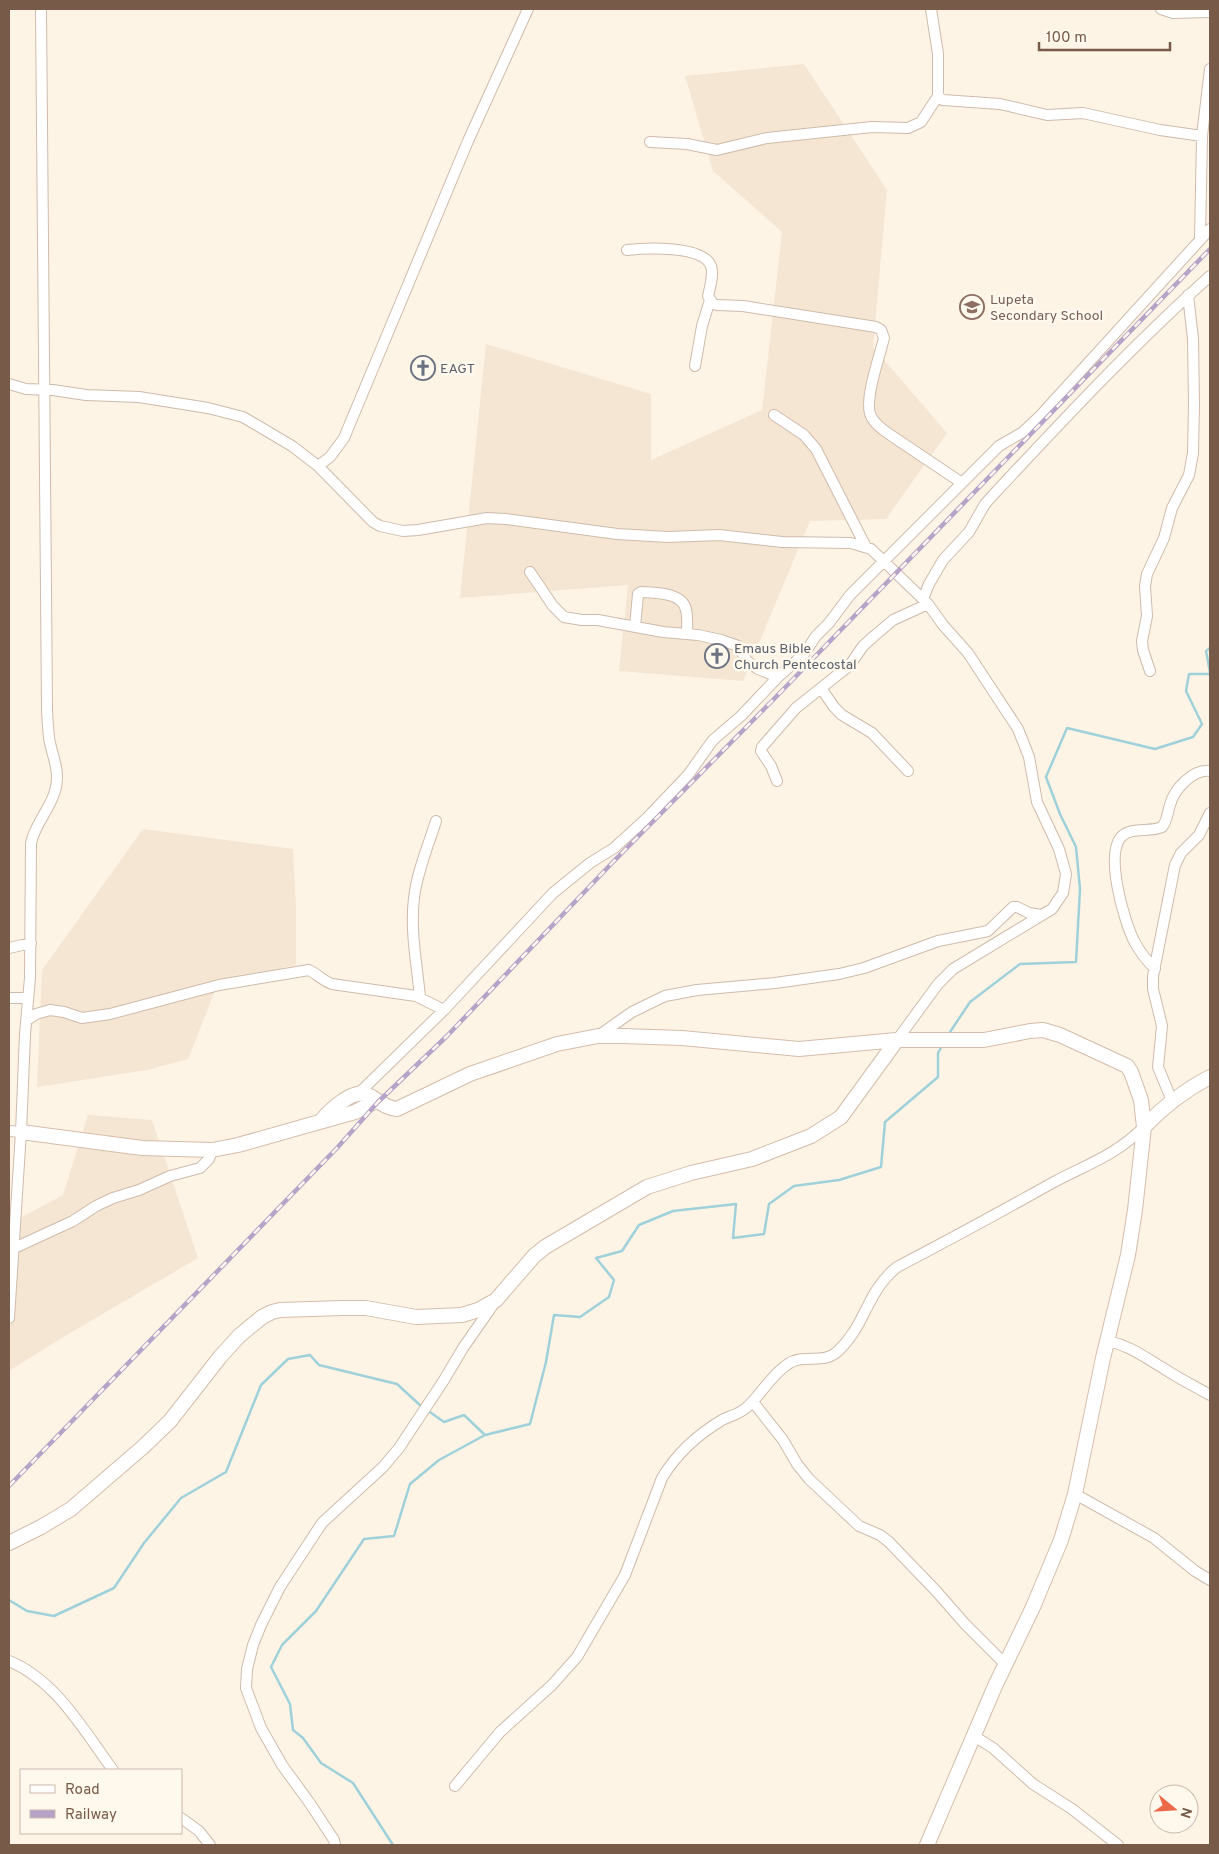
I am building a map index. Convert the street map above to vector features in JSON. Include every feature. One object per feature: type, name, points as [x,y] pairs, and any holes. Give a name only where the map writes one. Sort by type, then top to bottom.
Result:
[{"type":"street","points":[[9,1318],[15,1132],[28,998],[31,943],[30,843],[36,827],[55,792],[57,782],[47,707],[41,9]]},
{"type":"street","points":[[318,466],[338,447],[344,438],[468,142],[528,9]]},
{"type":"street","points":[[650,142],[687,144],[717,150],[767,138],[872,127],[908,128],[921,122],[938,96],[938,54],[932,9]]},
{"type":"street","points":[[1161,9],[1173,13],[1210,12]]},
{"type":"street","points":[[1200,239],[1202,136],[1207,122],[1210,69]]},
{"type":"street","points":[[938,96],[943,100],[1008,105],[1047,115],[1083,113],[1160,130],[1202,136]]},
{"type":"street","points":[[321,1121],[329,1111],[359,1093],[444,1010],[557,889],[590,863],[614,848],[648,818],[688,775],[713,740],[741,716],[778,677],[801,658],[816,636],[829,623],[850,595],[999,446],[1023,432],[1039,418],[1210,229]]},
{"type":"street","points":[[627,250],[663,249],[692,252],[708,260],[712,268],[708,296],[710,300],[702,326],[695,366]]},
{"type":"street","points":[[925,602],[928,584],[943,560],[969,532],[982,509],[994,494],[1084,398],[1188,295],[1210,276]]},
{"type":"street","points":[[1150,671],[1142,641],[1148,616],[1145,586],[1147,574],[1164,538],[1172,508],[1190,474],[1193,453],[1193,339],[1188,295]]},
{"type":"street","points":[[710,300],[717,305],[743,306],[868,325],[881,330],[884,338],[868,406],[871,417],[884,431],[962,483]]},
{"type":"street","points":[[9,384],[26,389],[92,396],[139,398],[232,413],[254,422],[318,466],[363,514],[380,526],[391,529],[418,530],[487,518],[617,534],[668,538],[719,535],[782,542],[851,543],[866,548],[884,561],[925,602],[976,664],[1012,719],[1027,748],[1037,802],[1059,849],[1066,874],[1063,893],[1052,909],[953,969],[938,984],[902,1040],[841,1117],[811,1136],[752,1159],[671,1178],[647,1187],[545,1247],[534,1256],[496,1300],[399,1448],[383,1467],[318,1528],[271,1603],[258,1632],[247,1669],[246,1688],[261,1728],[282,1764],[334,1840],[335,1845]]},
{"type":"street","points":[[774,415],[804,435],[816,449],[866,548]]},
{"type":"street","points":[[530,572],[553,606],[564,617],[598,620],[663,632],[710,637],[730,642],[738,646],[752,666],[778,677]]},
{"type":"street","points":[[635,627],[638,594],[641,592],[661,594],[676,598],[686,607],[687,634]]},
{"type":"street","points":[[777,781],[761,749],[796,708],[850,665],[863,646],[893,620],[925,602]]},
{"type":"street","points":[[821,688],[842,715],[872,732],[908,771]]},
{"type":"street","points":[[1155,970],[1142,954],[1129,929],[1119,888],[1116,848],[1118,842],[1125,834],[1162,826],[1167,819],[1170,804],[1176,791],[1197,773],[1210,771]]},
{"type":"street","points":[[1172,1101],[1158,1067],[1162,1026],[1153,989],[1155,970],[1175,865],[1181,853],[1199,835],[1210,813]]},
{"type":"street","points":[[420,997],[414,935],[414,897],[418,877],[436,821]]},
{"type":"street","points":[[598,1036],[632,1012],[665,996],[697,990],[760,985],[839,974],[880,963],[938,941],[988,931],[1013,908],[1018,906],[1029,913],[1042,915]]},
{"type":"street","points":[[9,948],[31,943]]},
{"type":"street","points":[[26,1020],[36,1014],[50,1010],[58,1010],[82,1018],[110,1014],[227,984],[309,970],[322,980],[332,984],[420,997],[444,1010]]},
{"type":"street","points":[[9,998],[28,998]]},
{"type":"street","points":[[359,1093],[367,1094],[390,1108],[400,1108],[470,1074],[558,1044],[598,1036],[682,1038],[800,1049],[902,1040],[984,1040],[1043,1030],[1060,1035],[1127,1066],[1141,1100],[1144,1127],[1135,1210],[1128,1255],[1075,1494],[1061,1540],[1033,1607],[1005,1664],[927,1845]]},
{"type":"street","points":[[455,1786],[500,1732],[552,1685],[577,1657],[622,1581],[642,1535],[662,1478],[676,1456],[685,1447],[723,1420],[742,1411],[753,1402],[771,1379],[788,1363],[805,1358],[824,1359],[832,1356],[860,1324],[874,1292],[888,1274],[1066,1176],[1110,1155],[1130,1141],[1158,1112],[1172,1101],[1210,1078]]},
{"type":"street","points":[[15,1132],[142,1148],[212,1150],[238,1145],[355,1112],[376,1101]]},
{"type":"street","points":[[11,1249],[73,1221],[96,1206],[114,1198],[170,1176],[200,1168],[209,1160],[212,1150]]},
{"type":"street","points":[[9,1542],[41,1527],[71,1509],[119,1469],[170,1422],[239,1336],[262,1317],[272,1312],[366,1308],[409,1316],[450,1316],[462,1315],[478,1310],[496,1300]]},
{"type":"street","points":[[1108,1341],[1123,1344],[1139,1352],[1165,1370],[1210,1395]]},
{"type":"street","points":[[753,1402],[783,1440],[797,1464],[809,1479],[858,1526],[880,1535],[889,1542],[1005,1664]]},
{"type":"street","points":[[1075,1494],[1154,1538],[1195,1571],[1210,1580]]},
{"type":"street","points":[[9,1661],[29,1672],[61,1700],[112,1769]]},
{"type":"street","points":[[974,1736],[993,1748],[1033,1784],[1072,1809],[1118,1845]]},
{"type":"street","points":[[182,1819],[199,1831],[210,1845]]},
{"type":"shaded area","points":[[804,64],[887,190],[873,347],[947,433],[886,519],[810,521],[743,681],[619,671],[628,585],[460,598],[486,344],[651,394],[651,460],[762,410],[782,232],[713,171],[685,76]]},
{"type":"shaded area","points":[[143,829],[293,849],[296,965],[218,983],[188,1059],[147,1070],[37,1087],[42,970]]},
{"type":"shaded area","points":[[88,1115],[152,1120],[198,1258],[9,1371],[9,1224],[63,1195]]},
{"type":"waterway","points":[[1210,648],[1206,651],[1210,672]]},
{"type":"waterway","points":[[948,1035],[970,1002],[1020,964],[1076,962],[1080,889],[1076,847],[1060,814],[1046,777],[1067,728],[1155,749],[1193,737],[1202,724],[1186,691],[1189,674],[1210,674]]},
{"type":"waterway","points":[[393,1845],[353,1783],[321,1763],[303,1738],[293,1730],[290,1704],[271,1667],[282,1645],[316,1611],[364,1539],[394,1536],[410,1484],[439,1460],[485,1435],[530,1424],[546,1362],[554,1315],[580,1317],[609,1297],[614,1280],[596,1258],[622,1251],[639,1225],[673,1211],[736,1204],[733,1238],[764,1234],[769,1204],[794,1186],[839,1180],[881,1167],[885,1122],[938,1077],[938,1053],[943,1044]]},
{"type":"waterway","points":[[9,1600],[27,1611],[54,1616],[114,1588],[144,1543],[181,1498],[226,1472],[261,1385],[288,1359],[310,1355],[319,1365],[397,1384],[422,1407]]},
{"type":"waterway","points":[[427,1410],[444,1422],[464,1415],[485,1435]]},
{"type":"railway","points":[[9,1486],[337,1148],[378,1102],[447,1036],[612,863],[772,701],[1210,249]]},
{"type":"place","name":"Lupeta Secondary School","points":[[972,307]]},
{"type":"place","name":"EAGT","points":[[423,368]]},
{"type":"place","name":"Emaus Bible Church Pentecostal","points":[[717,656]]}]
